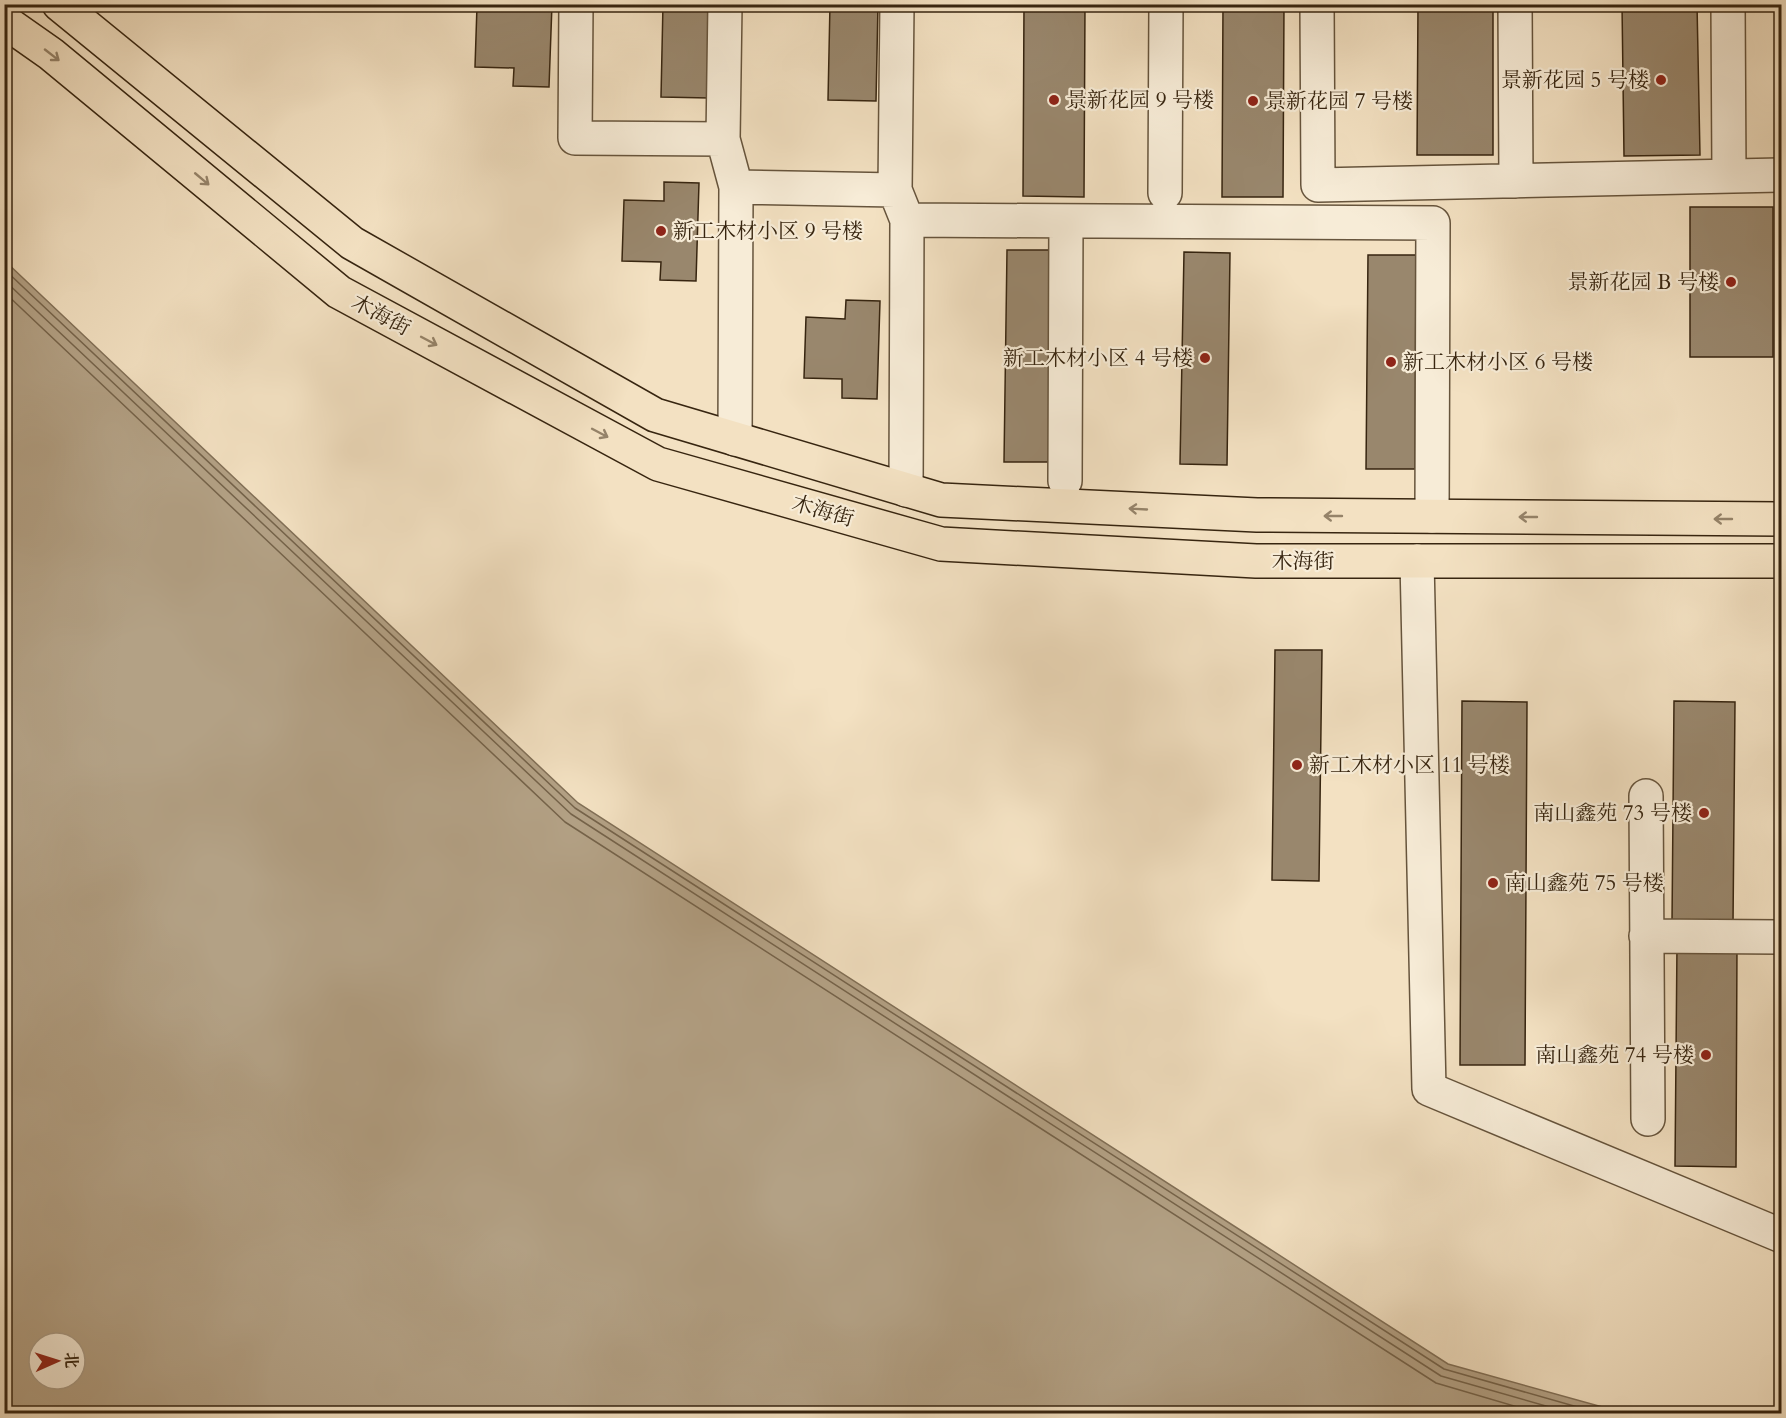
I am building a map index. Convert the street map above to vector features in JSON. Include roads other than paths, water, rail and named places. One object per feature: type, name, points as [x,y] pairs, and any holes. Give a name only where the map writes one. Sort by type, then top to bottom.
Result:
[{"type":"main road","name":"木海街","points":[[59,4],[351,243],[655,415],[735,439],[941,500],[1257,515],[1782,519]]},
{"type":"main road","name":"木海街","points":[[4,21],[51,54],[339,292],[658,464],[941,544],[1256,561],[1782,561]]},
{"type":"street","points":[[576,4],[574,138],[723,139]]},
{"type":"street","points":[[725,4],[723,139],[736,187],[735,439]]},
{"type":"street","points":[[897,4],[895,190],[907,220],[906,490]]},
{"type":"street","points":[[1166,4],[1166,193]]},
{"type":"street","points":[[1317,4],[1318,185],[1782,175]]},
{"type":"street","points":[[1515,4],[1516,181]]},
{"type":"street","points":[[1728,4],[1729,176]]},
{"type":"street","points":[[736,187],[895,190]]},
{"type":"street","points":[[907,220],[1433,222],[1432,516]]},
{"type":"street","points":[[1065,481],[1066,221]]},
{"type":"street","points":[[1417,561],[1428,1089],[1782,1236]]},
{"type":"street","points":[[1646,796],[1648,1119]]},
{"type":"street","points":[[1646,936],[1782,937]]},
{"type":"water","points":[[5,261],[578,803],[1448,1364],[1624,1413],[5,1413]]},
{"type":"place","name":"景新花园 5 号楼","points":[[1661,80]]},
{"type":"place","name":"景新花园 9 号楼","points":[[1054,100]]},
{"type":"place","name":"景新花园 7 号楼","points":[[1253,101]]},
{"type":"place","name":"新工木材小区 9 号楼","points":[[661,231]]},
{"type":"place","name":"景新花园 B 号楼","points":[[1731,282]]},
{"type":"place","name":"新工木材小区 4 号楼","points":[[1205,358]]},
{"type":"place","name":"新工木材小区 6 号楼","points":[[1391,362]]},
{"type":"place","name":"新工木材小区 11 号楼","points":[[1297,765]]},
{"type":"place","name":"南山鑫苑 73 号楼","points":[[1704,813]]},
{"type":"place","name":"南山鑫苑 75 号楼","points":[[1493,883]]},
{"type":"place","name":"南山鑫苑 74 号楼","points":[[1706,1055]]}]
